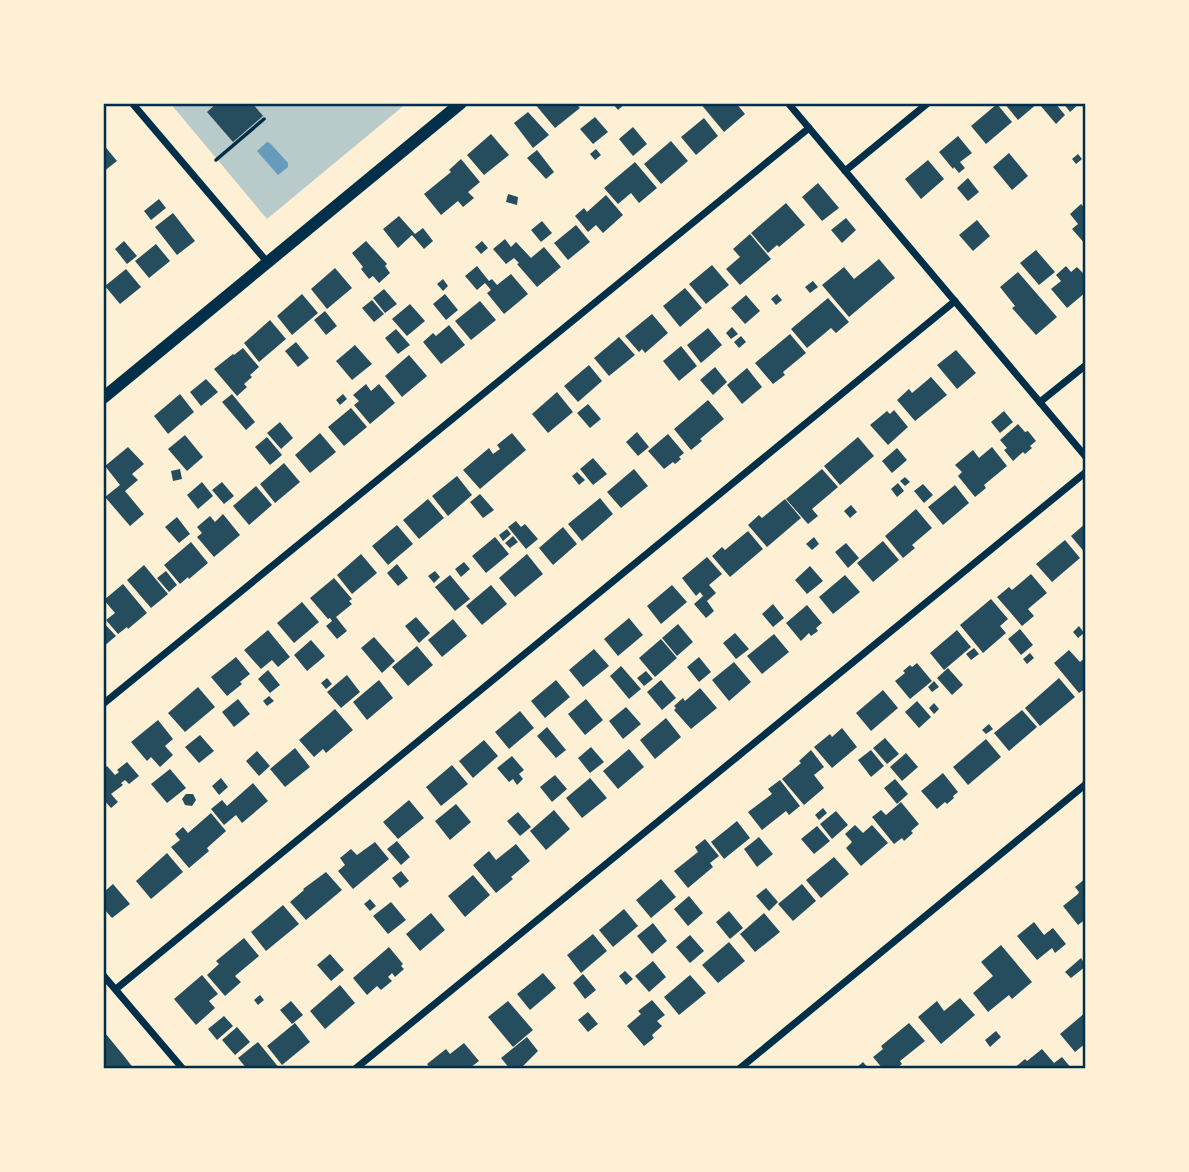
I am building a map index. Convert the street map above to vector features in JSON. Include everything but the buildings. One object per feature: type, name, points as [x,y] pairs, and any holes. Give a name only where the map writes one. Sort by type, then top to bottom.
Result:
[{"type":"street","points":[[132,103],[268,263]]},
{"type":"street","points":[[103,398],[461,103]]},
{"type":"street","points":[[788,103],[1086,457]]},
{"type":"street","points":[[845,171],[928,103]]},
{"type":"street","points":[[103,704],[809,128]]},
{"type":"street","points":[[116,989],[955,301]]},
{"type":"street","points":[[1040,402],[1086,365]]},
{"type":"street","points":[[355,1069],[1086,472]]},
{"type":"street","points":[[739,1069],[1086,784]]},
{"type":"street","points":[[103,975],[183,1069]]},
{"type":"path","points":[[216,160],[264,119]]},
{"type":"shaded area","points":[[170,103],[407,103],[267,219]]},
{"type":"water","points":[[267,142],[288,163],[288,167],[278,175],[257,151]]}]
